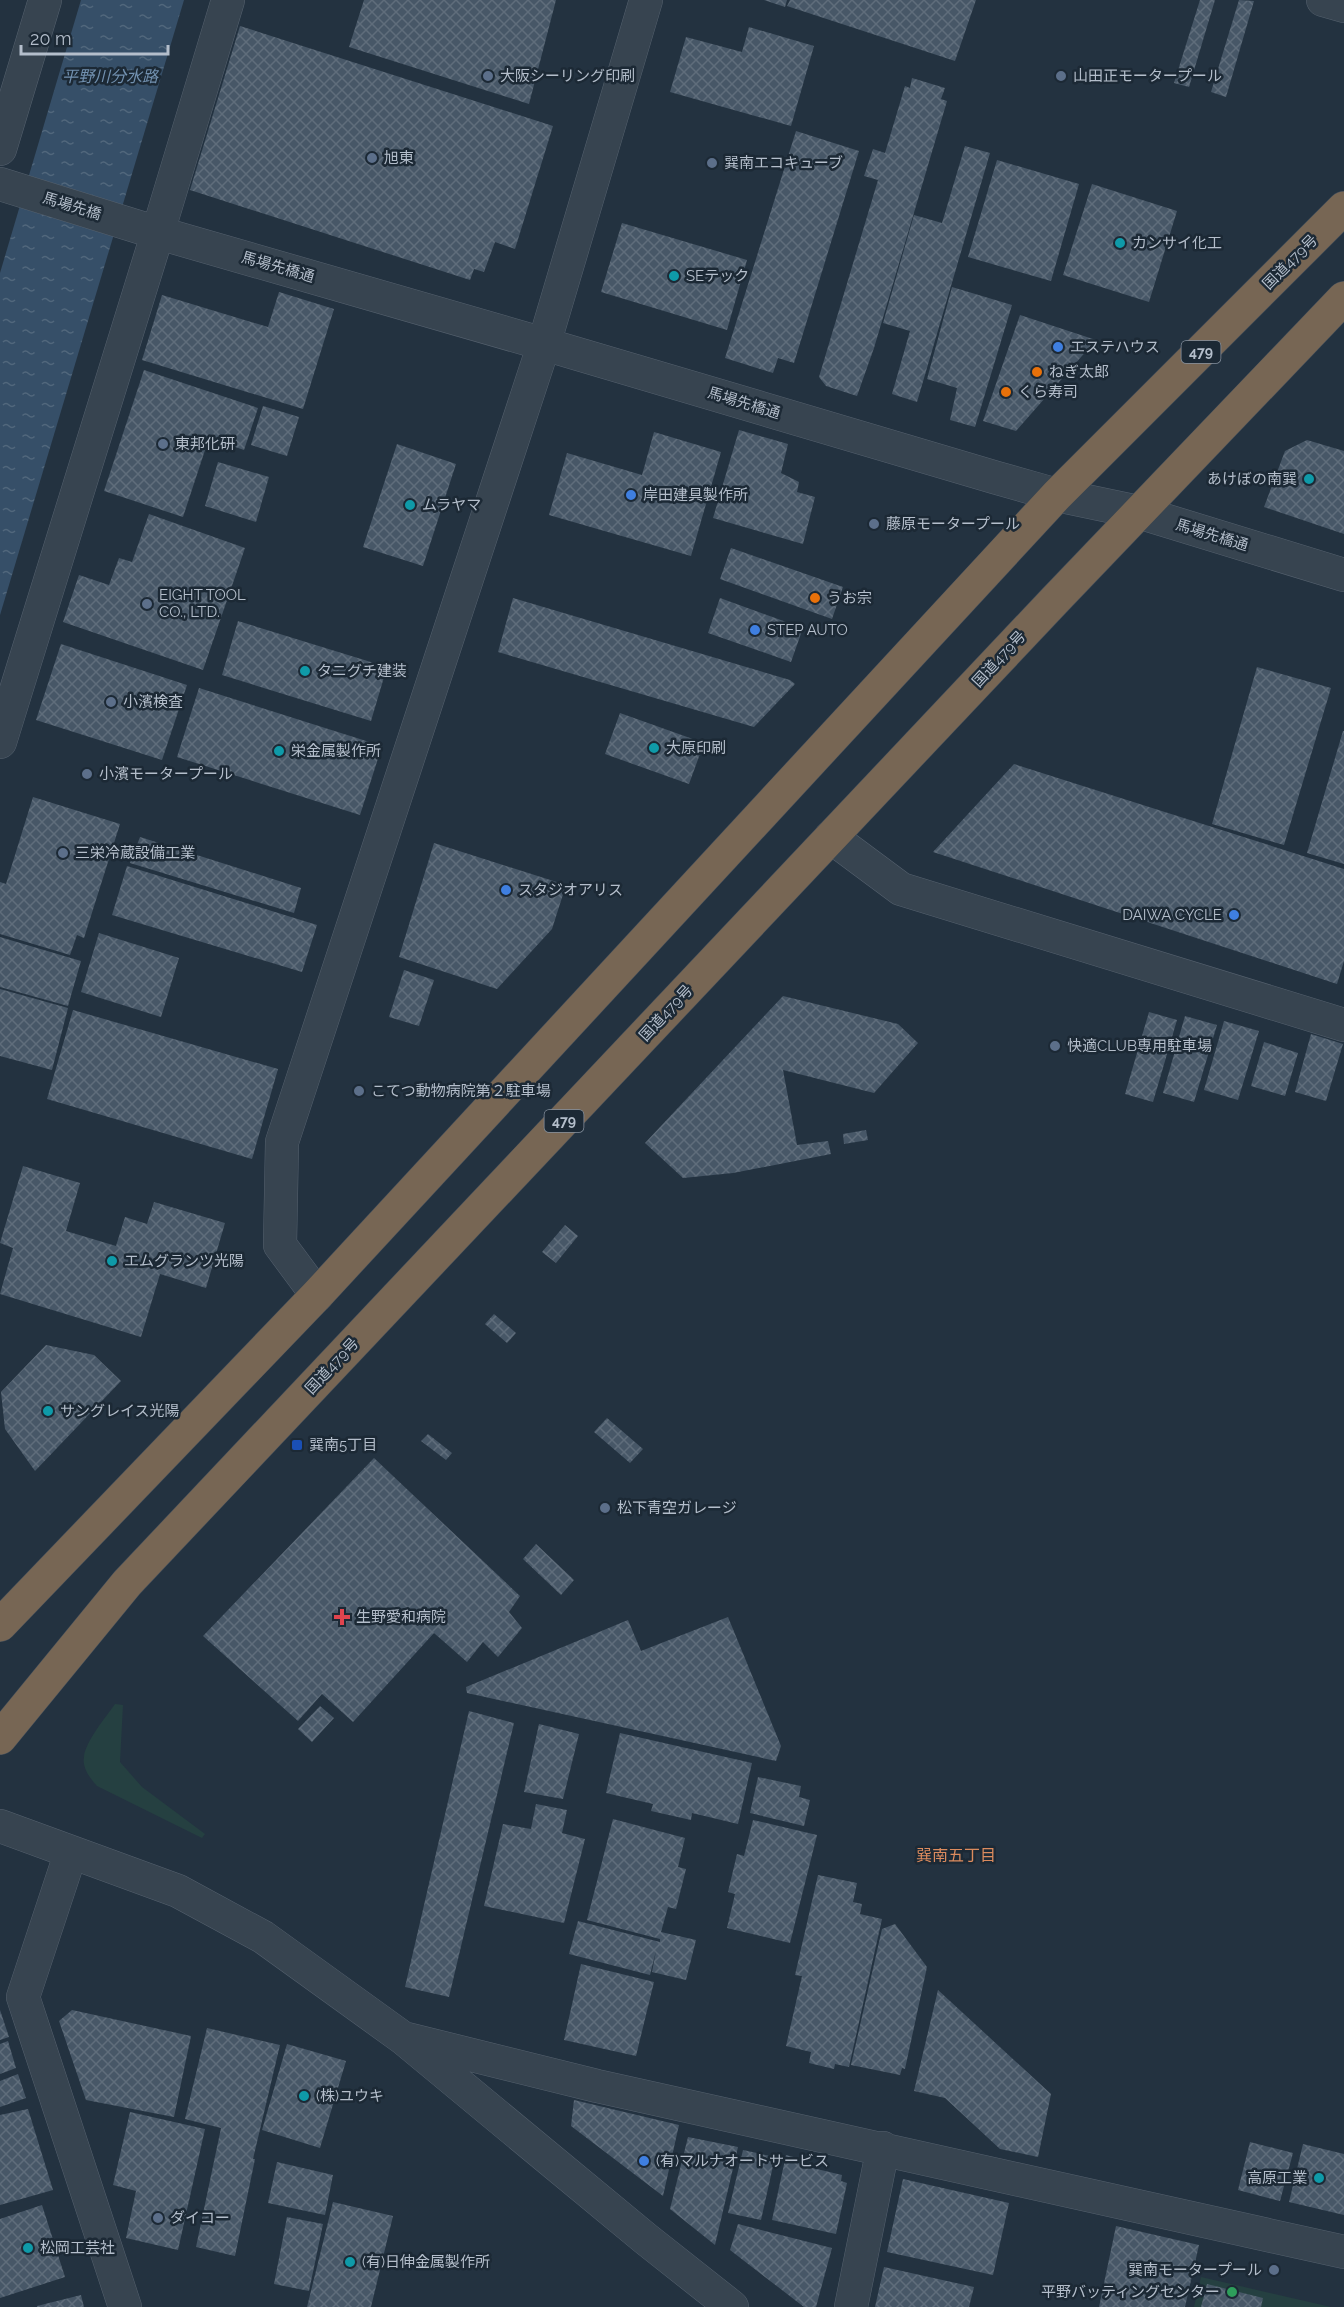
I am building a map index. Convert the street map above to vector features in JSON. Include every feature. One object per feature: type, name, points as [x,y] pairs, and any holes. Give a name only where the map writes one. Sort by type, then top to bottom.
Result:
[{"type":"highway","name":"国道479号","points":[[0,1625],[316,1295],[1057,495],[1344,208]]},
{"type":"highway","name":"国道479号","points":[[0,1738],[127,1583],[1138,512],[1344,298]]},
{"type":"street","points":[[0,149],[45,0]]},
{"type":"street","points":[[0,742],[151,231],[228,0]]},
{"type":"street","points":[[316,1295],[280,1245],[282,1142],[544,344],[646,0]]},
{"type":"street","points":[[1323,0],[1344,6]]},
{"type":"street","name":"馬場先橋","points":[[0,184],[151,231]]},
{"type":"street","name":"馬場先橋通","points":[[151,231],[1057,495],[1138,512],[1344,575]]},
{"type":"street","points":[[831,837],[901,889],[1344,1026]]},
{"type":"street","points":[[0,1826],[178,1891],[263,1937],[403,2038],[732,2307]]},
{"type":"street","points":[[71,1852],[23,1997],[125,2307]]},
{"type":"street","points":[[403,2038],[597,2086],[1344,2252]]},
{"type":"street","points":[[851,2307],[883,2148]]},
{"type":"green space","points":[[115,1704],[123,1705],[120,1762],[142,1787],[205,1834],[202,1838],[97,1786],[89,1776],[84,1765],[85,1751],[96,1730]]},
{"type":"green space","name":"平野バッティングセンター","points":[[1201,2277],[1331,2307],[1194,2307]]},
{"type":"water","name":"平野川分水路","points":[[81,0],[184,0],[0,615],[0,273]]},
{"type":"building","name":"大阪シーリング印刷","points":[[364,0],[556,0],[529,104],[349,47]]},
{"type":"building","points":[[764,0],[787,0],[785,7]]},
{"type":"building","points":[[790,0],[976,0],[955,61],[787,6]]},
{"type":"building","points":[[1200,0],[1215,0],[1189,87],[1174,83]]},
{"type":"building","points":[[1239,0],[1254,1],[1226,97],[1211,92]]},
{"type":"building","name":"旭東","points":[[240,26],[553,126],[515,249],[495,242],[484,272],[474,269],[470,280],[190,190]]},
{"type":"building","points":[[749,27],[814,46],[791,126],[670,92],[686,37],[742,52]]},
{"type":"building","points":[[912,78],[945,88],[941,99],[947,101],[874,348],[857,396],[826,386],[819,377],[878,180],[864,176],[873,149],[885,153],[905,86],[910,88]]},
{"type":"building","points":[[796,131],[859,151],[794,363],[778,358],[773,373],[725,358]]},
{"type":"building","points":[[965,146],[990,153],[917,402],[892,394],[910,331],[883,323],[914,215],[942,223]]},
{"type":"building","points":[[997,160],[1079,184],[1051,281],[968,257]]},
{"type":"building","name":"カンサイ化工","points":[[1092,184],[1177,211],[1149,302],[1063,275]]},
{"type":"building","name":"SEテック","points":[[622,223],[747,260],[727,330],[601,292]]},
{"type":"building","points":[[952,287],[1012,305],[975,427],[950,420],[957,388],[927,379]]},
{"type":"building","points":[[279,292],[334,309],[303,409],[142,360],[162,295],[268,327]]},
{"type":"building","points":[[1020,315],[1096,340],[1016,431],[983,421]]},
{"type":"building","name":"東邦化研","points":[[144,370],[258,408],[244,450],[209,438],[183,517],[104,491]]},
{"type":"building","points":[[263,406],[299,417],[287,456],[251,445]]},
{"type":"building","points":[[739,430],[788,444],[781,473],[799,482],[797,492],[815,497],[803,544],[713,518]]},
{"type":"building","name":"岸田建具製作所","points":[[654,432],[721,452],[691,556],[549,515],[567,453],[642,475]]},
{"type":"building","name":"あけぼの南巽","points":[[1307,440],[1344,451],[1344,534],[1264,507],[1285,451]]},
{"type":"building","name":"ムラヤマ","points":[[397,444],[456,464],[423,566],[363,547]]},
{"type":"building","points":[[218,462],[269,477],[256,522],[205,506]]},
{"type":"building","name":"EIGHT TOOL CO., LTD.","points":[[149,514],[245,548],[203,670],[63,622],[79,575],[109,585],[119,558],[132,562]]},
{"type":"building","points":[[731,548],[843,587],[832,619],[720,579]]},
{"type":"building","points":[[513,598],[790,680],[795,684],[754,727],[498,652]]},
{"type":"building","name":"STEP AUTO","points":[[720,598],[803,628],[791,662],[708,633]]},
{"type":"building","name":"タニグチ建装","points":[[238,621],[387,667],[371,721],[222,675]]},
{"type":"building","name":"小濱検査","points":[[61,644],[187,685],[162,760],[36,720]]},
{"type":"building","points":[[1257,667],[1331,688],[1284,845],[1212,824]]},
{"type":"building","name":"栄金属製作所","points":[[199,688],[382,746],[360,815],[177,757]]},
{"type":"building","name":"大原印刷","points":[[620,713],[704,743],[689,784],[605,754]]},
{"type":"building","points":[[1344,731],[1344,864],[1307,853]]},
{"type":"building","name":"DAIWA CYCLE","points":[[1014,764],[1344,869],[1344,961],[1337,984],[933,852]]},
{"type":"building","name":"三栄冷蔵設備工業","points":[[33,797],[120,824],[84,938],[77,935],[70,955],[0,934],[0,882],[6,884]]},
{"type":"building","points":[[140,837],[301,888],[294,913],[130,863]]},
{"type":"building","points":[[434,843],[566,885],[552,929],[497,989],[399,957]]},
{"type":"building","points":[[127,866],[317,925],[302,972],[112,915]]},
{"type":"building","points":[[99,933],[179,958],[161,1017],[81,992]]},
{"type":"building","points":[[0,937],[81,961],[68,1006],[0,987]]},
{"type":"building","points":[[404,970],[434,980],[419,1026],[389,1017]]},
{"type":"building","points":[[0,989],[68,1008],[52,1070],[0,1056]]},
{"type":"building","points":[[783,996],[898,1024],[918,1043],[874,1093],[783,1070],[797,1145],[828,1141],[831,1154],[733,1173],[683,1178],[645,1143]]},
{"type":"building","points":[[73,1010],[278,1069],[252,1159],[47,1099]]},
{"type":"building","points":[[1149,1012],[1177,1020],[1153,1102],[1125,1094]]},
{"type":"building","points":[[1185,1016],[1217,1025],[1194,1102],[1163,1093]]},
{"type":"building","points":[[1224,1021],[1259,1031],[1238,1100],[1204,1090]]},
{"type":"building","points":[[1311,1034],[1343,1044],[1326,1101],[1295,1092]]},
{"type":"building","points":[[1264,1042],[1298,1053],[1285,1096],[1251,1086]]},
{"type":"building","points":[[866,1130],[868,1140],[844,1144],[843,1134]]},
{"type":"building","name":"エムグランツ光陽","points":[[23,1166],[80,1183],[66,1231],[116,1246],[125,1217],[147,1224],[154,1202],[225,1223],[206,1288],[160,1274],[141,1337],[0,1294],[13,1248],[0,1243]]},
{"type":"building","points":[[565,1225],[578,1236],[556,1263],[542,1252]]},
{"type":"building","points":[[494,1314],[516,1333],[507,1343],[485,1324]]},
{"type":"building","name":"サングレイス光陽","points":[[46,1345],[94,1355],[121,1381],[35,1471],[5,1429],[1,1392]]},
{"type":"building","points":[[607,1418],[643,1449],[630,1463],[594,1432]]},
{"type":"building","points":[[428,1434],[452,1453],[446,1460],[421,1441]]},
{"type":"building","points":[[374,1458],[520,1596],[509,1612],[522,1628],[498,1657],[483,1642],[467,1662],[434,1633],[353,1722],[322,1694],[298,1721],[203,1636]]},
{"type":"building","points":[[536,1544],[574,1580],[561,1595],[523,1559]]},
{"type":"building","points":[[728,1617],[781,1746],[776,1761],[467,1693],[466,1687],[628,1620],[641,1651]]},
{"type":"building","points":[[320,1706],[334,1718],[312,1742],[298,1729]]},
{"type":"building","points":[[469,1711],[514,1723],[449,1997],[405,1987]]},
{"type":"building","points":[[539,1724],[579,1734],[563,1799],[524,1792]]},
{"type":"building","points":[[620,1733],[752,1763],[738,1824],[692,1813],[691,1820],[651,1811],[653,1804],[606,1793]]},
{"type":"building","points":[[758,1777],[801,1786],[799,1797],[810,1800],[804,1826],[750,1813]]},
{"type":"building","points":[[536,1804],[567,1810],[562,1833],[585,1839],[564,1923],[484,1906],[503,1824],[531,1829]]},
{"type":"building","points":[[613,1819],[685,1838],[678,1867],[686,1869],[676,1909],[668,1907],[661,1932],[696,1940],[686,1980],[652,1972],[656,1951],[650,1975],[569,1954],[578,1921],[660,1942],[660,1939],[587,1920]]},
{"type":"building","points":[[753,1820],[817,1835],[790,1943],[727,1928],[735,1894],[728,1892],[737,1854],[744,1856]]},
{"type":"building","points":[[818,1875],[857,1883],[853,1902],[862,1904],[860,1914],[882,1919],[849,2067],[835,2064],[834,2069],[809,2063],[811,2052],[786,2046],[802,1976],[795,1975]]},
{"type":"building","points":[[895,1924],[927,1967],[905,2069],[902,2068],[900,2075],[851,2065],[882,1929]]},
{"type":"building","points":[[581,1964],[654,1982],[636,2056],[564,2040]]},
{"type":"building","points":[[938,1990],[1051,2094],[1038,2157],[1000,2149],[945,2098],[914,2091]]},
{"type":"building","points":[[0,2010],[9,2037],[0,2040]]},
{"type":"building","points":[[72,2010],[191,2036],[174,2117],[86,2100],[59,2021]]},
{"type":"building","points":[[207,2028],[280,2045],[253,2159],[255,2159],[235,2256],[196,2247],[221,2128],[185,2119]]},
{"type":"building","points":[[8,2041],[16,2068],[0,2074],[0,2044]]},
{"type":"building","name":"(株)ユウキ","points":[[287,2044],[346,2061],[320,2148],[262,2130]]},
{"type":"building","points":[[18,2074],[26,2098],[0,2107],[0,2081]]},
{"type":"building","name":"(有)マルナオートサービス","points":[[574,2100],[679,2125],[663,2196],[571,2126]]},
{"type":"building","points":[[28,2109],[53,2190],[0,2205],[0,2115]]},
{"type":"building","points":[[130,2112],[205,2129],[178,2250],[126,2238],[136,2191],[113,2185]]},
{"type":"building","points":[[688,2137],[738,2147],[715,2245],[670,2209]]},
{"type":"building","points":[[1250,2142],[1293,2153],[1280,2201],[1238,2190]]},
{"type":"building","name":"高原工業","points":[[1303,2144],[1344,2154],[1344,2215],[1289,2202]]},
{"type":"building","points":[[743,2150],[775,2157],[761,2220],[728,2213]]},
{"type":"building","points":[[786,2155],[801,2159],[800,2165],[842,2175],[841,2181],[847,2183],[836,2234],[772,2220]]},
{"type":"building","points":[[277,2162],[333,2175],[325,2215],[268,2203]]},
{"type":"building","points":[[903,2179],[1009,2203],[993,2275],[887,2252]]},
{"type":"building","name":"(有)日伸金属製作所","points":[[333,2202],[393,2216],[371,2307],[307,2307]]},
{"type":"building","name":"松岡工芸社","points":[[42,2205],[65,2277],[0,2298],[0,2219]]},
{"type":"building","points":[[287,2217],[323,2224],[309,2291],[274,2284]]},
{"type":"building","points":[[738,2224],[832,2248],[816,2307],[804,2307],[730,2250]]},
{"type":"building","points":[[1116,2226],[1199,2245],[1185,2307],[1099,2307]]},
{"type":"building","points":[[884,2267],[974,2287],[969,2307],[875,2307]]},
{"type":"building","points":[[1207,2284],[1263,2298],[1261,2307],[1201,2307]]},
{"type":"building","points":[[81,2295],[84,2307],[37,2307],[37,2306]]},
{"type":"place","name":"大阪シーリング印刷","points":[[488,76]]},
{"type":"place","name":"山田正モータープール","points":[[1061,76]]},
{"type":"place","name":"旭東","points":[[372,158]]},
{"type":"place","name":"巽南エコキューブ","points":[[712,163]]},
{"type":"place","name":"カンサイ化工","points":[[1120,243]]},
{"type":"place","name":"SEテック","points":[[674,276]]},
{"type":"place","name":"エステハウス","points":[[1058,347]]},
{"type":"place","name":"ねぎ太郎","points":[[1037,372]]},
{"type":"place","name":"くら寿司","points":[[1006,392]]},
{"type":"place","name":"東邦化研","points":[[163,444]]},
{"type":"place","name":"あけぼの南巽","points":[[1309,479]]},
{"type":"place","name":"岸田建具製作所","points":[[631,495]]},
{"type":"place","name":"ムラヤマ","points":[[410,505]]},
{"type":"place","name":"藤原モータープール","points":[[874,524]]},
{"type":"place","name":"うお宗","points":[[815,598]]},
{"type":"place","name":"EIGHT TOOL CO., LTD.","points":[[147,604]]},
{"type":"place","name":"STEP AUTO","points":[[755,630]]},
{"type":"place","name":"タニグチ建装","points":[[305,671]]},
{"type":"place","name":"小濱検査","points":[[111,702]]},
{"type":"place","name":"大原印刷","points":[[654,748]]},
{"type":"place","name":"栄金属製作所","points":[[279,751]]},
{"type":"place","name":"小濱モータープール","points":[[87,774]]},
{"type":"place","name":"三栄冷蔵設備工業","points":[[63,853]]},
{"type":"place","name":"スタジオアリス","points":[[506,890]]},
{"type":"place","name":"DAIWA CYCLE","points":[[1234,915]]},
{"type":"place","name":"快適CLUB専用駐車場","points":[[1055,1046]]},
{"type":"place","name":"こてつ動物病院第２駐車場","points":[[359,1091]]},
{"type":"place","name":"エムグランツ光陽","points":[[112,1261]]},
{"type":"place","name":"サングレイス光陽","points":[[48,1411]]},
{"type":"place","name":"巽南5丁目","points":[[297,1445]]},
{"type":"place","name":"松下青空ガレージ","points":[[605,1508]]},
{"type":"place","name":"生野愛和病院","points":[[342,1617]]},
{"type":"place","name":"(株)ユウキ","points":[[304,2096]]},
{"type":"place","name":"(有)マルナオートサービス","points":[[644,2161]]},
{"type":"place","name":"高原工業","points":[[1319,2178]]},
{"type":"place","name":"ダイコー","points":[[158,2218]]},
{"type":"place","name":"松岡工芸社","points":[[28,2248]]},
{"type":"place","name":"(有)日伸金属製作所","points":[[350,2262]]},
{"type":"place","name":"巽南モータープール","points":[[1274,2270]]},
{"type":"place","name":"平野バッティングセンター","points":[[1232,2292]]},
{"type":"district","name":"巽南五丁目","points":[[956,1855]]}]
